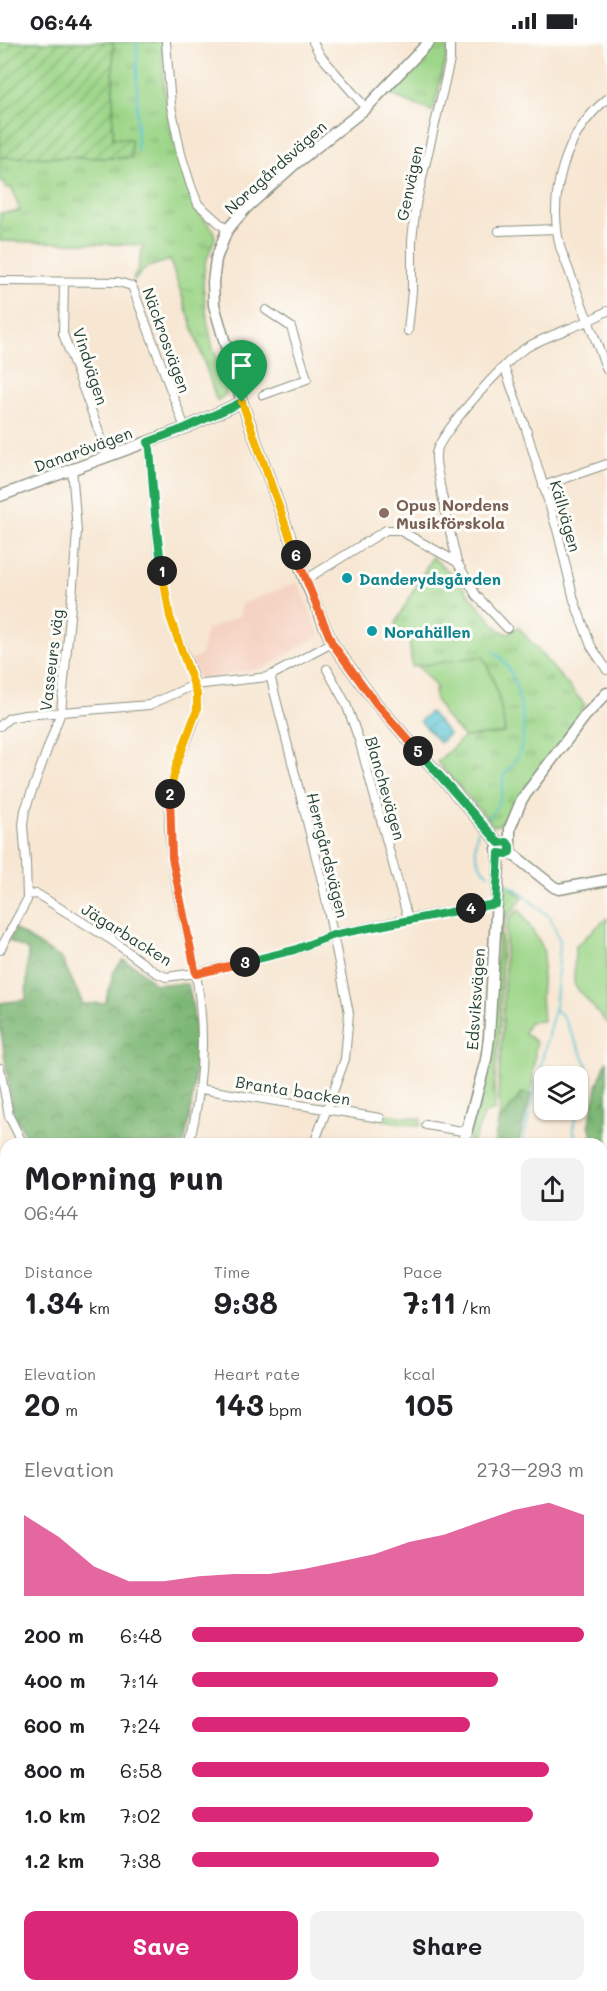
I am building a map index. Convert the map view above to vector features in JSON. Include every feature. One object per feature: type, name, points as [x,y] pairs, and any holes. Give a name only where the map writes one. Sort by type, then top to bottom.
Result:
[{"type":"street","points":[[166,42],[171,106],[181,154],[198,204],[227,230]]},
{"type":"street","points":[[313,42],[320,54],[366,108]]},
{"type":"street","name":"Noragårdsvägen","points":[[429,42],[366,108],[296,164],[246,208],[227,230],[216,259],[213,282],[214,305],[242,402],[305,580],[332,643],[375,702],[504,848],[554,888],[607,880]]},
{"type":"street","name":"Genvägen","points":[[408,332],[416,204],[450,60],[450,42]]},
{"type":"street","points":[[607,99],[583,124],[567,155],[559,184],[556,229],[560,247],[607,370]]},
{"type":"street","points":[[499,231],[556,229]]},
{"type":"street","name":"Näckrosvägen","points":[[0,281],[118,282],[132,286],[185,428]]},
{"type":"street","name":"Vindvägen","points":[[64,282],[63,334],[108,456]]},
{"type":"street","points":[[263,395],[308,380],[291,327],[267,310]]},
{"type":"street","points":[[507,628],[476,595],[457,561],[445,510],[436,450],[464,411],[521,350],[589,322],[607,311]]},
{"type":"street","name":"Källvägen","points":[[504,366],[558,533],[574,600],[591,646],[607,670]]},
{"type":"street","name":"Danarövägen","points":[[0,496],[185,428],[242,402]]},
{"type":"street","points":[[148,442],[166,598],[170,617],[197,694],[197,710],[176,766],[171,788],[170,817],[172,858],[201,1007],[201,1089],[190,1138]]},
{"type":"street","points":[[543,486],[607,464]]},
{"type":"street","name":"Vasseurs väg","points":[[0,950],[27,895],[23,825],[25,810],[61,712],[76,531],[72,468]]},
{"type":"street","points":[[305,580],[386,530],[399,530],[457,561]]},
{"type":"street","points":[[0,726],[9,718],[149,705],[195,685],[270,675],[332,643]]},
{"type":"street","name":"Blanchevägen","points":[[327,669],[346,705],[359,740],[408,919]]},
{"type":"street","name":"Herrgårdsvägen","points":[[270,675],[323,885],[348,1003],[349,1025],[345,1059],[316,1138]]},
{"type":"street","name":"Edsviksvägen","points":[[466,1138],[486,1060],[496,904],[504,848],[510,828],[522,799],[585,716],[607,693]]},
{"type":"street","name":"Jägarbacken","points":[[27,895],[37,894],[113,941],[154,972],[166,977],[196,974],[294,950],[333,935],[496,904]]},
{"type":"street","points":[[0,1068],[9,1116],[20,1138]]},
{"type":"street","name":"Branta backen","points":[[201,1089],[380,1118]]},
{"type":"street","points":[[426,1125],[468,1132]]},
{"type":"shaded area","points":[[298,582],[320,635],[264,668],[198,680],[190,660],[201,656],[206,630],[239,616],[242,604]]},
{"type":"green space","points":[[0,42],[113,42],[113,138],[131,139],[131,158],[0,157]]},
{"type":"green space","points":[[113,42],[162,42],[164,87],[173,140],[196,210],[213,229],[215,238],[205,264],[203,285],[213,349],[227,383],[226,394],[217,401],[170,260],[145,268],[135,280],[133,278],[138,269],[143,245],[0,241],[0,213],[20,211],[12,188],[5,188],[5,182],[0,182],[0,157],[131,158],[113,138]]},
{"type":"green space","points":[[437,42],[446,43],[448,50],[433,112],[391,95]]},
{"type":"green space","points":[[432,557],[455,577],[499,630],[508,634],[518,627],[585,705],[545,769],[500,824],[494,826],[437,762],[464,737],[505,733],[498,693],[483,656],[412,667],[409,638],[404,633],[395,635],[396,622]]},
{"type":"green space","points":[[482,655],[498,693],[505,734],[464,737],[442,713],[434,691],[437,688],[418,666]]},
{"type":"green space","points":[[502,879],[523,898],[506,918],[502,931],[499,931]]},
{"type":"green space","points":[[519,909],[541,944],[544,953],[541,997],[543,1021],[529,1022],[524,1033],[536,1042],[531,1095],[522,1093],[498,1123],[506,930],[510,918]]},
{"type":"green space","points":[[607,918],[607,1023],[574,982],[575,947]]},
{"type":"green space","points":[[14,929],[62,959],[83,1004],[105,1003],[114,971],[123,960],[137,967],[155,984],[188,984],[196,1044],[192,1105],[185,1138],[26,1138],[12,1108],[0,1024],[0,1003],[26,1000],[28,950],[9,941]]},
{"type":"green space","points":[[498,934],[502,935],[495,1110],[485,1113],[475,1138],[469,1138],[490,1061]]},
{"type":"green space","points":[[607,1060],[607,1138],[593,1138],[589,1125],[598,1083]]},
{"type":"green space","points":[[522,1093],[531,1095],[520,1138],[495,1138],[498,1123]]},
{"type":"green space","points":[[384,1114],[421,1119],[420,1126],[383,1120]]},
{"type":"water","points":[[430,712],[449,734],[440,743],[420,721]]},
{"type":"waterway","points":[[137,42],[137,151]]},
{"type":"waterway","points":[[493,651],[504,661],[511,673],[519,699]]},
{"type":"waterway","points":[[489,818],[500,798],[503,776],[515,761],[521,747],[523,724],[520,702]]},
{"type":"waterway","points":[[478,830],[476,854],[480,865],[488,874]]},
{"type":"waterway","points":[[504,883],[517,890],[550,917],[560,941],[556,1002],[523,1138]]},
{"type":"waterway","points":[[554,1009],[562,1015],[587,1064],[583,1096],[573,1127],[576,1138]]},
{"type":"place","name":"Opus Nordens Musikförskola","points":[[384,513]]},
{"type":"place","name":"Danderydsgården","points":[[347,578]]},
{"type":"place","name":"Norahällen","points":[[372,631]]},
{"type":"route","points":[[242,402],[305,580],[332,643],[375,702],[472,814],[499,843],[503,841],[509,843],[511,849],[504,855],[499,853],[496,904],[333,935],[294,950],[196,974],[172,858],[170,809],[171,788],[176,766],[197,710],[197,694],[170,617],[158,544],[148,442],[242,402]]}]
